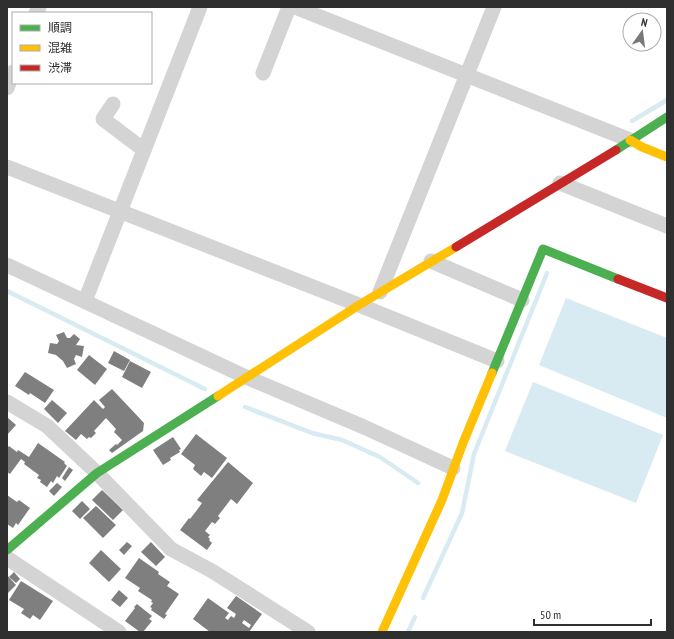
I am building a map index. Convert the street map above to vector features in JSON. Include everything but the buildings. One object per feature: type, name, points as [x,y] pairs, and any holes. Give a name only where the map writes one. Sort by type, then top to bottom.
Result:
[{"type":"street","points":[[85,301],[200,7]]},
{"type":"street","points":[[263,73],[289,7]]},
{"type":"street","points":[[295,7],[630,140],[642,147],[667,157]]},
{"type":"street","points":[[380,292],[494,7]]},
{"type":"street","points":[[7,88],[12,75]]},
{"type":"street","points":[[113,104],[103,119],[144,150]]},
{"type":"street","points":[[7,550],[97,473],[359,305],[667,117]]},
{"type":"street","points":[[7,167],[120,210],[497,361]]},
{"type":"street","points":[[560,183],[667,226]]},
{"type":"street","points":[[382,632],[442,500],[453,468],[543,249],[667,298]]},
{"type":"street","points":[[431,261],[522,300]]},
{"type":"street","points":[[7,265],[246,377],[364,427],[453,468]]},
{"type":"street","points":[[7,402],[47,426],[97,473],[171,549],[212,571],[308,632]]},
{"type":"street","points":[[7,558],[113,631]]},
{"type":"shaded area","points":[[566,298],[667,338],[667,418],[539,365]]},
{"type":"shaded area","points":[[533,382],[663,435],[636,503],[505,451]]},
{"type":"waterway","points":[[632,121],[667,100]]},
{"type":"waterway","points":[[423,598],[462,513],[474,454],[547,273]]},
{"type":"waterway","points":[[7,291],[205,389]]},
{"type":"waterway","points":[[245,407],[312,433],[342,440],[380,457],[418,483]]},
{"type":"waterway","points":[[408,632],[415,617]]},
{"type":"traffic: fast","points":[[616,150],[667,117]]},
{"type":"traffic: fast","points":[[492,373],[543,249],[618,279]]},
{"type":"traffic: fast","points":[[7,550],[97,473],[218,396]]},
{"type":"traffic: slow","points":[[630,140],[642,147],[667,157]]},
{"type":"traffic: slow","points":[[218,396],[359,305],[456,247]]},
{"type":"traffic: slow","points":[[382,632],[442,500],[463,443],[492,373]]},
{"type":"traffic: jam","points":[[456,247],[616,150]]},
{"type":"traffic: jam","points":[[618,279],[667,298]]}]
